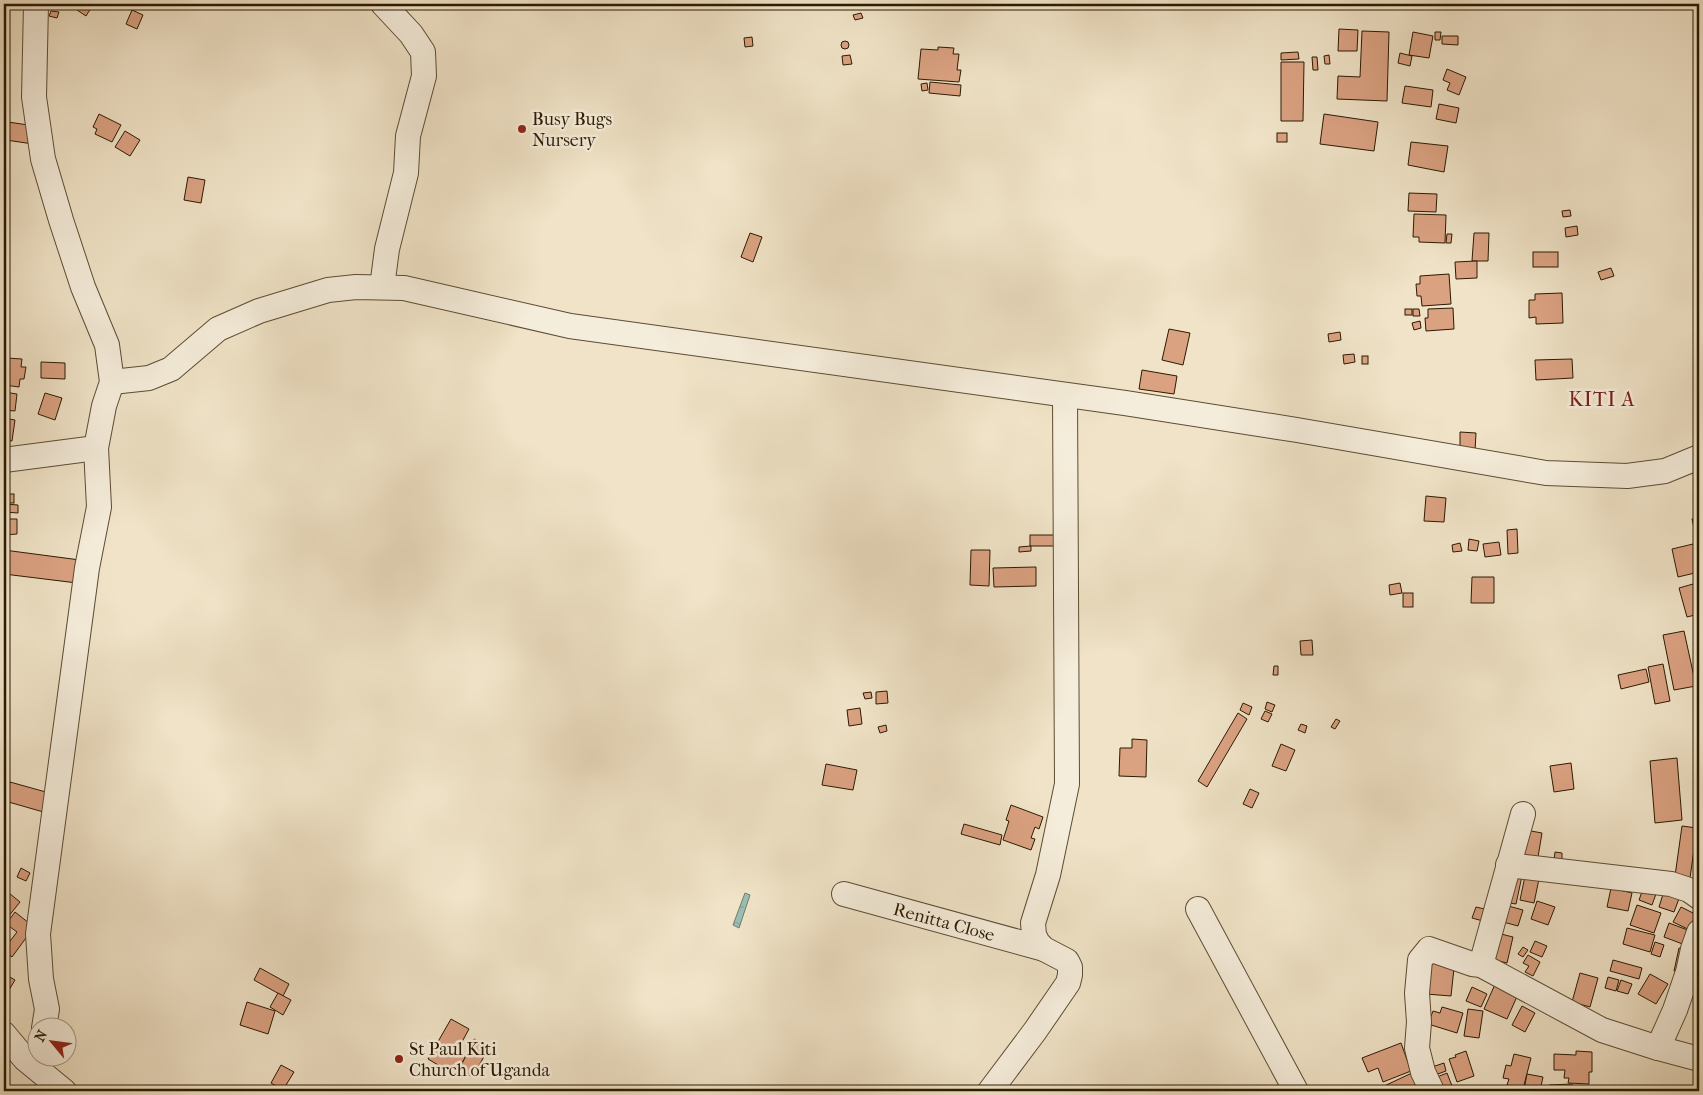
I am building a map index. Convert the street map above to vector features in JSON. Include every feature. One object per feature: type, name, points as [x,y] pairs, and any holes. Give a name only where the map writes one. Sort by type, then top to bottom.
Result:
[{"type":"street","points":[[36,4],[34,97],[43,159],[83,287],[106,345],[112,382],[104,406],[96,448],[99,506],[87,568],[38,934],[41,979],[47,1009],[46,1018]]},
{"type":"street","points":[[382,287],[387,249],[406,173],[408,136],[424,76],[423,52],[411,34],[384,4]]},
{"type":"street","points":[[112,382],[150,378],[171,369],[218,329],[259,311],[328,290],[356,287],[404,288],[570,326],[1065,395],[1297,430],[1546,472],[1627,476],[1665,471],[1699,456]]},
{"type":"street","points":[[1044,949],[1034,935],[1033,923],[1048,875],[1067,784],[1065,395]]},
{"type":"street","points":[[4,460],[96,448]]},
{"type":"street","points":[[1481,965],[1523,814]]},
{"type":"street","points":[[1508,865],[1671,884],[1689,890],[1699,897]]},
{"type":"street","name":"Renitta Close","points":[[844,894],[1044,949],[1067,962],[1070,967],[1068,983],[990,1091]]},
{"type":"street","points":[[1198,909],[1296,1091]]},
{"type":"street","points":[[1658,1048],[1680,995],[1699,932]]},
{"type":"street","points":[[1432,1091],[1417,1048],[1419,1022],[1417,993],[1420,960],[1429,950],[1472,964],[1481,965],[1602,1030],[1699,1059]]},
{"type":"street","points":[[4,1034],[28,1048]]},
{"type":"street","points":[[45,1068],[64,1091]]},
{"type":"water","points":[[745,893],[750,895],[739,928],[733,925]]},
{"type":"building","points":[[81,4],[91,8],[86,16],[77,10]]},
{"type":"building","points":[[132,10],[143,15],[137,29],[126,24]]},
{"type":"building","points":[[51,11],[59,12],[57,18],[49,16]]},
{"type":"building","points":[[861,13],[863,18],[855,20],[853,15]]},
{"type":"building","points":[[1339,29],[1358,30],[1357,51],[1338,51]]},
{"type":"building","points":[[1362,31],[1389,32],[1387,101],[1337,99],[1338,76],[1360,77]]},
{"type":"building","points":[[1413,32],[1433,36],[1429,58],[1409,55]]},
{"type":"building","points":[[1435,32],[1441,32],[1440,40],[1435,40]]},
{"type":"building","points":[[1442,36],[1458,36],[1458,45],[1442,44]]},
{"type":"building","points":[[752,37],[753,46],[745,47],[744,38]]},
{"type":"building","points":[[845,41],[849,45],[845,49],[841,45]]},
{"type":"building","points":[[938,47],[954,48],[953,54],[959,54],[957,70],[961,70],[959,82],[918,79],[921,49],[938,50]]},
{"type":"building","points":[[1298,52],[1299,59],[1281,60],[1281,53]]},
{"type":"building","points":[[1400,53],[1412,56],[1410,66],[1398,63]]},
{"type":"building","points":[[850,55],[852,64],[843,65],[842,56]]},
{"type":"building","points":[[1329,55],[1330,64],[1325,64],[1324,56]]},
{"type":"building","points":[[1312,57],[1317,57],[1318,70],[1313,70]]},
{"type":"building","points":[[1281,62],[1304,62],[1303,121],[1281,121]]},
{"type":"building","points":[[1447,69],[1466,77],[1459,95],[1447,90],[1450,83],[1443,80]]},
{"type":"building","points":[[930,82],[961,85],[960,96],[929,93]]},
{"type":"building","points":[[927,83],[928,90],[922,91],[921,84]]},
{"type":"building","points":[[1405,86],[1433,90],[1431,107],[1402,103]]},
{"type":"building","points":[[1439,104],[1459,108],[1456,123],[1436,119]]},
{"type":"building","points":[[99,114],[121,125],[112,142],[95,134],[97,129],[93,127]]},
{"type":"building","points":[[1324,114],[1378,122],[1374,151],[1320,144]]},
{"type":"building","points":[[8,122],[35,126],[33,144],[6,140]]},
{"type":"building","points":[[125,131],[140,140],[130,156],[115,147]]},
{"type":"building","points":[[1277,133],[1287,133],[1287,142],[1277,142]]},
{"type":"building","points":[[1411,142],[1448,146],[1444,172],[1408,165]]},
{"type":"building","points":[[188,177],[205,180],[201,203],[184,200]]},
{"type":"building","points":[[1409,193],[1437,194],[1436,212],[1408,211]]},
{"type":"building","points":[[1570,210],[1571,216],[1563,217],[1562,211]]},
{"type":"building","points":[[1414,214],[1446,215],[1445,243],[1419,242],[1419,237],[1413,237]]},
{"type":"building","points":[[1577,226],[1578,235],[1566,237],[1565,228]]},
{"type":"building","points":[[750,233],[762,237],[753,262],[741,257]]},
{"type":"building","points":[[1474,233],[1489,233],[1488,261],[1472,261]]},
{"type":"building","points":[[1447,234],[1452,234],[1451,243],[1446,243]]},
{"type":"building","points":[[1533,252],[1558,252],[1558,267],[1533,267]]},
{"type":"building","points":[[1477,261],[1477,278],[1456,279],[1455,262]]},
{"type":"building","points":[[1611,268],[1614,276],[1601,280],[1598,272]]},
{"type":"building","points":[[1449,274],[1451,304],[1422,306],[1421,296],[1417,296],[1416,284],[1420,284],[1420,276]]},
{"type":"building","points":[[1562,293],[1563,323],[1536,324],[1536,317],[1529,318],[1529,300],[1535,300],[1535,294]]},
{"type":"building","points":[[1453,308],[1454,329],[1426,331],[1425,318],[1428,318],[1428,309]]},
{"type":"building","points":[[1405,309],[1412,309],[1412,315],[1405,315]]},
{"type":"building","points":[[1413,309],[1419,309],[1420,316],[1413,316]]},
{"type":"building","points":[[1420,321],[1421,328],[1414,330],[1412,323]]},
{"type":"building","points":[[1169,329],[1190,333],[1183,365],[1162,360]]},
{"type":"building","points":[[1340,332],[1341,340],[1329,342],[1328,334]]},
{"type":"building","points":[[1354,354],[1355,362],[1344,364],[1343,355]]},
{"type":"building","points":[[1362,356],[1368,356],[1368,364],[1362,364]]},
{"type":"building","points":[[7,358],[22,359],[21,367],[26,367],[24,379],[20,379],[19,387],[4,385]]},
{"type":"building","points":[[1572,359],[1573,378],[1536,380],[1535,360]]},
{"type":"building","points":[[41,362],[65,363],[65,379],[41,378]]},
{"type":"building","points":[[1142,370],[1177,376],[1174,394],[1139,389]]},
{"type":"building","points":[[4,392],[17,394],[15,411],[4,410]]},
{"type":"building","points":[[45,393],[62,398],[55,420],[38,414]]},
{"type":"building","points":[[4,418],[15,420],[12,441],[4,440]]},
{"type":"building","points":[[1460,432],[1476,433],[1475,451],[1460,451]]},
{"type":"building","points":[[4,494],[14,494],[14,503],[4,503]]},
{"type":"building","points":[[1426,496],[1446,498],[1444,522],[1424,521]]},
{"type":"building","points":[[5,504],[18,505],[18,513],[4,512]]},
{"type":"building","points":[[1699,517],[1699,536],[1696,537],[1692,519]]},
{"type":"building","points":[[4,519],[17,519],[17,534],[4,535]]},
{"type":"building","points":[[1517,529],[1518,553],[1508,554],[1507,530]]},
{"type":"building","points":[[1030,535],[1057,535],[1057,546],[1030,546]]},
{"type":"building","points":[[1469,539],[1479,541],[1477,551],[1468,550]]},
{"type":"building","points":[[1499,542],[1501,555],[1485,557],[1483,544]]},
{"type":"building","points":[[1460,543],[1462,551],[1453,552],[1452,545]]},
{"type":"building","points":[[1693,544],[1699,572],[1678,577],[1672,549]]},
{"type":"building","points":[[1031,546],[1031,551],[1019,552],[1019,547]]},
{"type":"building","points":[[4,550],[80,560],[77,583],[4,574]]},
{"type":"building","points":[[971,550],[990,550],[989,586],[970,585]]},
{"type":"building","points":[[1036,567],[1036,586],[994,587],[993,568]]},
{"type":"building","points":[[1472,577],[1494,577],[1494,603],[1471,603]]},
{"type":"building","points":[[1400,583],[1402,593],[1390,595],[1389,585]]},
{"type":"building","points":[[1693,584],[1699,614],[1687,617],[1679,588]]},
{"type":"building","points":[[1403,593],[1413,593],[1413,607],[1403,607]]},
{"type":"building","points":[[1684,631],[1696,686],[1674,690],[1663,635]]},
{"type":"building","points":[[1312,640],[1313,655],[1301,655],[1300,641]]},
{"type":"building","points":[[1663,664],[1670,701],[1655,704],[1648,667]]},
{"type":"building","points":[[1274,666],[1278,666],[1278,675],[1273,675]]},
{"type":"building","points":[[1646,669],[1649,682],[1621,689],[1618,675]]},
{"type":"building","points":[[887,691],[888,703],[876,704],[876,692]]},
{"type":"building","points":[[871,692],[872,698],[865,699],[863,693]]},
{"type":"building","points":[[1267,702],[1275,705],[1272,712],[1265,709]]},
{"type":"building","points":[[1243,703],[1252,707],[1249,715],[1240,710]]},
{"type":"building","points":[[860,708],[862,724],[849,726],[847,710]]},
{"type":"building","points":[[1265,711],[1272,714],[1268,722],[1261,719]]},
{"type":"building","points":[[1238,713],[1247,719],[1207,787],[1198,781]]},
{"type":"building","points":[[1336,719],[1340,721],[1335,729],[1331,727]]},
{"type":"building","points":[[1301,724],[1307,726],[1305,733],[1298,730]]},
{"type":"building","points":[[886,725],[887,731],[880,733],[878,727]]},
{"type":"building","points":[[1132,739],[1147,740],[1146,777],[1119,776],[1120,748],[1132,748]]},
{"type":"building","points":[[1281,744],[1295,750],[1286,771],[1272,766]]},
{"type":"building","points":[[1677,758],[1682,820],[1655,823],[1650,761]]},
{"type":"building","points":[[1571,763],[1574,789],[1554,792],[1550,766]]},
{"type":"building","points":[[826,764],[857,770],[853,790],[822,785]]},
{"type":"building","points":[[10,782],[53,794],[47,813],[5,801]]},
{"type":"building","points":[[1250,789],[1259,793],[1252,808],[1243,804]]},
{"type":"building","points":[[1011,805],[1043,817],[1039,829],[1035,827],[1031,838],[1035,839],[1031,850],[1003,840],[1009,821],[1006,820]]},
{"type":"building","points":[[964,824],[1002,835],[1000,845],[961,834]]},
{"type":"building","points":[[1682,826],[1697,828],[1690,878],[1675,876]]},
{"type":"building","points":[[1520,829],[1542,833],[1538,857],[1515,853]]},
{"type":"building","points":[[1555,852],[1562,853],[1562,862],[1554,861]]},
{"type":"building","points":[[21,868],[30,873],[26,881],[17,877]]},
{"type":"building","points":[[1509,873],[1522,876],[1516,904],[1503,902]]},
{"type":"building","points":[[1525,876],[1539,879],[1534,903],[1520,900]]},
{"type":"building","points":[[1611,888],[1632,893],[1628,911],[1607,907]]},
{"type":"building","points":[[4,889],[20,902],[4,922]]},
{"type":"building","points":[[1643,889],[1656,894],[1652,905],[1639,900]]},
{"type":"building","points":[[1664,891],[1680,896],[1674,912],[1659,907]]},
{"type":"building","points":[[1537,901],[1555,907],[1548,925],[1531,919]]},
{"type":"building","points":[[1501,904],[1523,910],[1518,926],[1496,920]]},
{"type":"building","points":[[1637,905],[1661,913],[1654,933],[1630,925]]},
{"type":"building","points":[[1476,907],[1493,911],[1490,923],[1472,918]]},
{"type":"building","points":[[1681,907],[1699,916],[1694,932],[1673,922]]},
{"type":"building","points":[[15,912],[34,927],[12,957],[4,949],[17,932],[6,924]]},
{"type":"building","points":[[1669,923],[1693,932],[1688,946],[1664,937]]},
{"type":"building","points":[[1627,928],[1655,935],[1650,952],[1623,944]]},
{"type":"building","points":[[1501,934],[1513,937],[1507,963],[1495,960]]},
{"type":"building","points":[[1535,941],[1547,946],[1542,957],[1530,952]]},
{"type":"building","points":[[1655,942],[1664,945],[1660,957],[1651,954]]},
{"type":"building","points":[[1523,947],[1528,950],[1523,957],[1518,954]]},
{"type":"building","points":[[1679,948],[1688,950],[1682,973],[1674,971]]},
{"type":"building","points":[[1528,955],[1540,962],[1533,976],[1525,972],[1529,966],[1523,963]]},
{"type":"building","points":[[1430,957],[1455,959],[1451,996],[1426,994]]},
{"type":"building","points":[[1613,960],[1642,968],[1639,979],[1610,971]]},
{"type":"building","points":[[260,968],[289,984],[283,996],[254,980]]},
{"type":"building","points":[[1580,973],[1598,978],[1590,1007],[1572,1002]]},
{"type":"building","points":[[1650,974],[1668,984],[1656,1004],[1638,994]]},
{"type":"building","points":[[8,976],[15,980],[9,990],[4,986]]},
{"type":"building","points":[[1608,977],[1619,980],[1616,991],[1605,988]]},
{"type":"building","points":[[1621,980],[1632,984],[1628,994],[1617,991]]},
{"type":"building","points":[[1496,982],[1519,992],[1507,1019],[1484,1009]]},
{"type":"building","points":[[1472,987],[1487,994],[1481,1007],[1466,1001]]},
{"type":"building","points":[[278,993],[291,1000],[283,1015],[270,1007]]},
{"type":"building","points":[[247,1002],[275,1011],[268,1034],[240,1025]]},
{"type":"building","points":[[1522,1006],[1535,1013],[1525,1032],[1512,1025]]},
{"type":"building","points":[[1442,1007],[1463,1013],[1457,1033],[1428,1024],[1433,1011],[1440,1013]]},
{"type":"building","points":[[1468,1009],[1483,1011],[1479,1038],[1464,1036]]},
{"type":"building","points":[[451,1019],[469,1029],[457,1051],[466,1056],[455,1075],[428,1059]]},
{"type":"building","points":[[474,1039],[489,1047],[473,1077],[459,1070]]},
{"type":"building","points":[[1401,1043],[1411,1071],[1383,1082],[1378,1068],[1368,1072],[1362,1058]]},
{"type":"building","points":[[1466,1051],[1474,1076],[1457,1082],[1449,1059]]},
{"type":"building","points":[[1576,1051],[1592,1052],[1592,1072],[1589,1072],[1589,1084],[1568,1083],[1569,1078],[1564,1078],[1565,1070],[1554,1070],[1554,1054],[1576,1055]]},
{"type":"building","points":[[1514,1054],[1531,1058],[1523,1089],[1507,1085],[1509,1079],[1503,1078],[1506,1065],[1511,1066]]},
{"type":"building","points":[[1444,1063],[1446,1071],[1435,1075],[1432,1067]]},
{"type":"building","points":[[281,1065],[294,1072],[283,1090],[271,1083]]},
{"type":"building","points":[[1414,1072],[1420,1086],[1409,1091],[1384,1091],[1382,1087]]},
{"type":"building","points":[[1447,1073],[1452,1086],[1442,1090],[1437,1077]]},
{"type":"building","points":[[1527,1074],[1543,1077],[1540,1091],[1524,1090]]},
{"type":"building","points":[[1572,1084],[1573,1091],[1549,1091],[1549,1085]]},
{"type":"place","name":"Busy Bugs Nursery","points":[[522,129]]},
{"type":"place","name":"St Paul Kiti Church of Uganda","points":[[399,1059]]},
{"type":"district","name":"KITI A","points":[[1602,399]]}]
